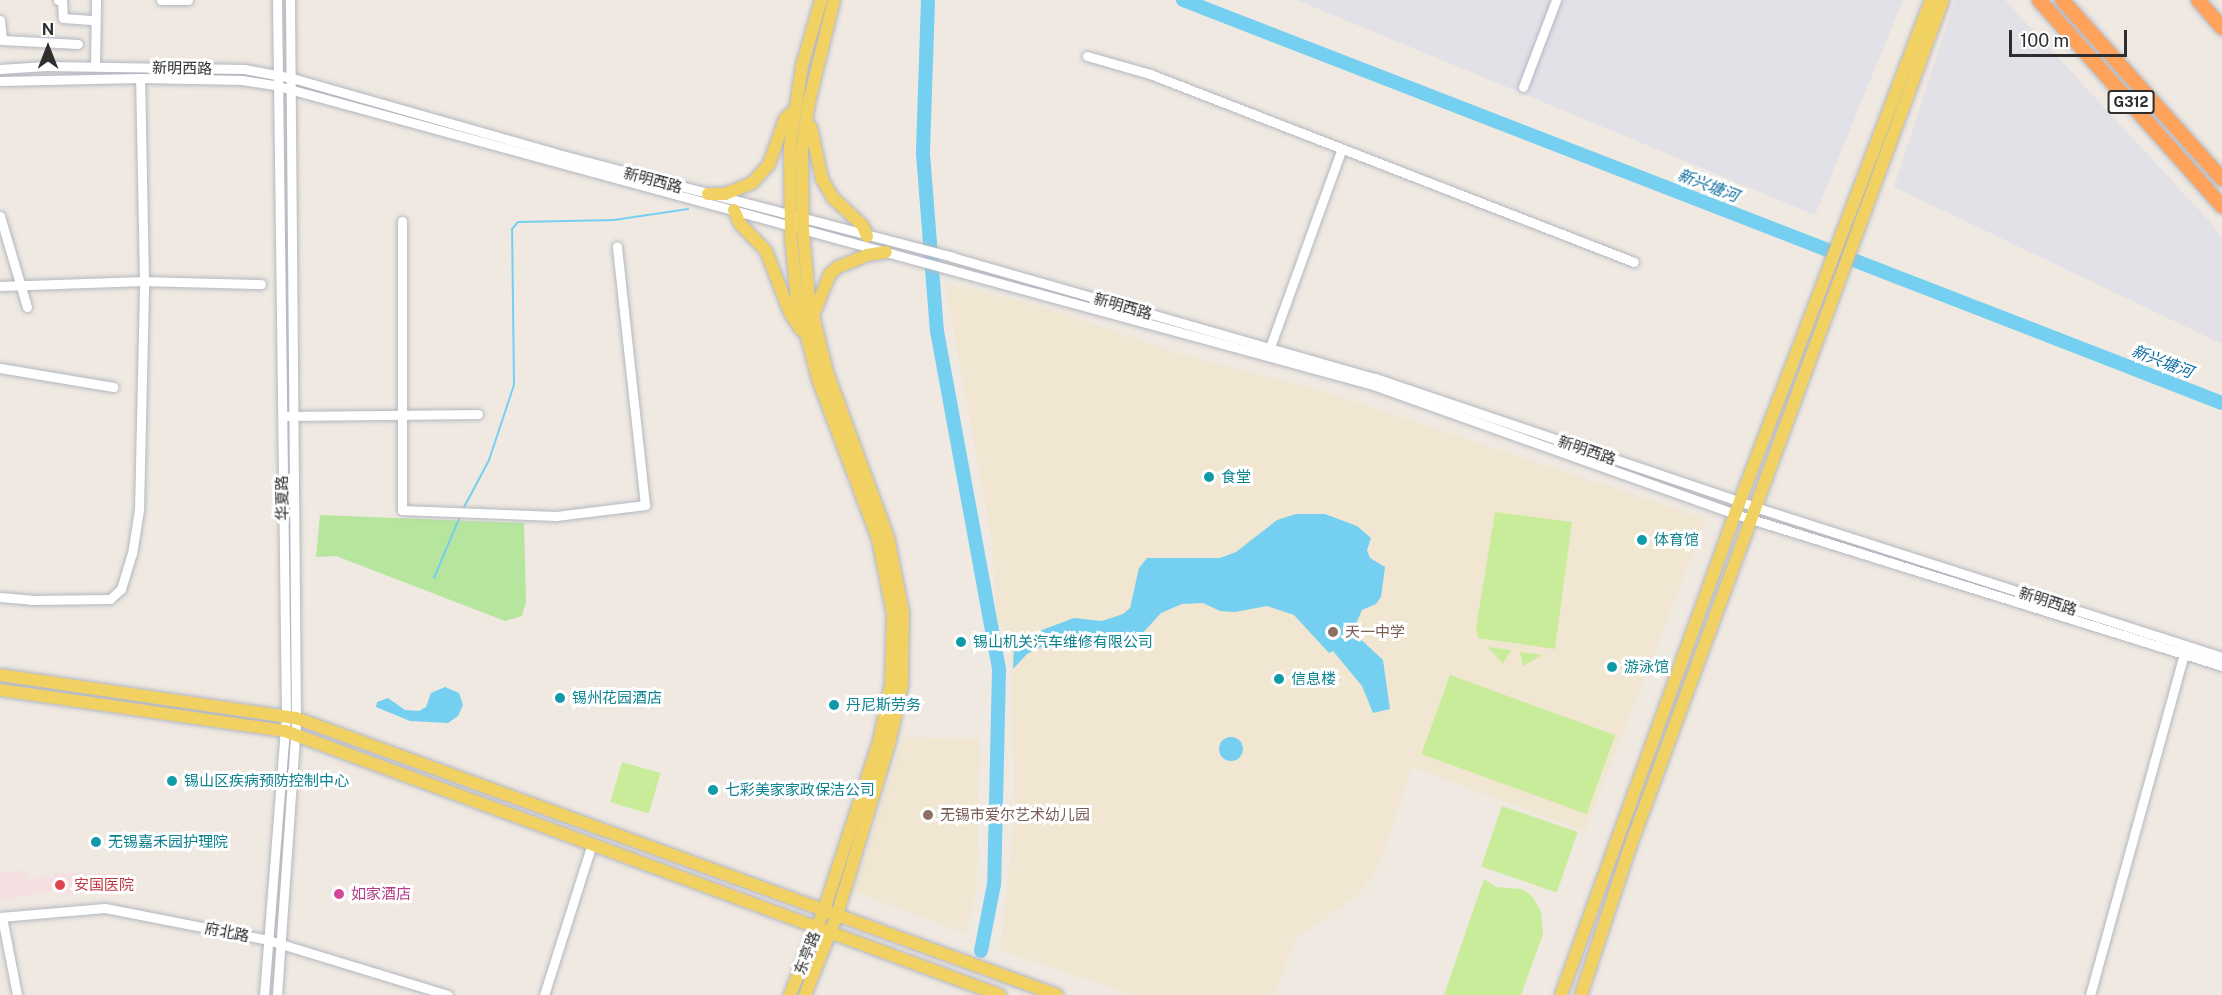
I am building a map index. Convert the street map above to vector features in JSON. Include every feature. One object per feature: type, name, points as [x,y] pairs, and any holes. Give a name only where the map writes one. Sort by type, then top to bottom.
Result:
[{"type":"highway","name":"G312","points":[[2039,0],[2222,206]]},
{"type":"highway","name":"G312","points":[[2062,0],[2222,179]]},
{"type":"highway","points":[[2198,0],[2222,28]]},
{"type":"main road","points":[[797,223],[802,151],[821,0]]},
{"type":"main road","points":[[806,336],[797,298],[793,111],[818,30],[834,0]]},
{"type":"main road","points":[[1561,995],[1738,508],[1931,0]]},
{"type":"main road","points":[[1581,995],[1630,847],[1755,514],[1943,0]]},
{"type":"main road","points":[[809,102],[815,162],[833,198],[863,226],[867,236]]},
{"type":"main road","points":[[708,194],[725,194],[752,183],[769,164],[785,118],[793,111]]},
{"type":"main road","points":[[734,210],[740,224],[766,251],[790,314],[806,336]]},
{"type":"main road","name":"东亭路","points":[[797,223],[812,318],[827,372],[888,537],[903,613],[902,686],[889,744],[837,915],[805,995]]},
{"type":"main road","points":[[812,318],[826,283],[838,267],[867,255],[886,252]]},
{"type":"main road","name":"东亭路","points":[[790,995],[824,910],[879,742],[891,684],[893,614],[878,540],[806,336]]},
{"type":"main road","points":[[0,675],[291,717],[1057,995]]},
{"type":"main road","points":[[0,690],[291,733],[591,847],[1000,995]]},
{"type":"street","points":[[58,0],[62,0],[63,18],[95,20]]},
{"type":"street","points":[[95,66],[96,0]]},
{"type":"street","points":[[161,0],[188,0]]},
{"type":"street","name":"华夏路","points":[[277,0],[280,416],[291,717]]},
{"type":"street","name":"华夏路","points":[[277,995],[291,733],[293,91],[290,0]]},
{"type":"street","points":[[1523,87],[1556,0]]},
{"type":"street","points":[[0,20],[2,40],[78,44]]},
{"type":"street","points":[[1087,56],[1150,74],[1341,151],[1634,262]]},
{"type":"street","name":"新明西路","points":[[0,69],[95,66],[244,69],[292,78],[708,194],[907,258],[1373,385],[1738,508]]},
{"type":"street","points":[[0,597],[32,600],[110,599],[122,589],[139,510],[144,281],[140,78]]},
{"type":"street","name":"新明西路","points":[[0,81],[140,78],[242,80],[278,86],[734,210],[907,245],[1375,378],[1755,514],[2186,649],[2222,657]]},
{"type":"street","points":[[1270,347],[1341,151]]},
{"type":"street","points":[[0,216],[27,307]]},
{"type":"street","points":[[402,221],[402,510],[556,516],[645,505],[617,247]]},
{"type":"street","points":[[0,286],[144,281],[261,284]]},
{"type":"street","points":[[0,368],[114,387]]},
{"type":"street","points":[[280,416],[478,414]]},
{"type":"street","points":[[2090,995],[2186,649]]},
{"type":"street","name":"新明西路","points":[[2186,649],[2222,666]]},
{"type":"street","name":"华夏路","points":[[264,995],[291,733]]},
{"type":"street","points":[[544,995],[591,847]]},
{"type":"street","name":"府北路","points":[[1,917],[105,908],[281,943],[448,995]]},
{"type":"street","points":[[1,917],[17,995]]},
{"type":"shaded area","points":[[1297,0],[1903,0],[1815,215]]},
{"type":"shaded area","points":[[1955,0],[2005,0],[2212,224],[2222,238],[2222,344],[1894,187]]},
{"type":"shaded area","name":"天一中学","points":[[945,283],[1039,306],[1184,355],[1333,394],[1706,519],[1585,831],[1412,767],[1380,862],[1361,892],[1295,939],[1275,995],[1134,995],[1000,950],[1015,816],[1011,646],[997,619],[991,536]]},
{"type":"shaded area","name":"无锡市爱尔艺术幼儿园","points":[[903,737],[979,739],[977,892],[964,933],[854,891]]},
{"type":"shaded area","name":"安国医院","points":[[26,870],[28,879],[54,877],[54,873],[121,874],[120,893],[56,893],[54,890],[0,901],[0,873]]},
{"type":"green space","points":[[1495,512],[1572,522],[1555,649],[1478,638],[1476,628]]},
{"type":"green space","points":[[320,515],[524,523],[526,602],[522,616],[505,621],[336,556],[316,557]]},
{"type":"green space","points":[[1488,647],[1511,650],[1503,664]]},
{"type":"green space","points":[[1520,652],[1542,655],[1523,666]]},
{"type":"green space","points":[[1450,675],[1615,735],[1587,814],[1421,754]]},
{"type":"green space","points":[[622,762],[660,773],[649,813],[610,802]]},
{"type":"green space","points":[[1502,806],[1578,832],[1557,893],[1481,867]]},
{"type":"green space","points":[[1484,879],[1496,887],[1522,889],[1533,897],[1541,912],[1543,934],[1521,995],[1444,995]]},
{"type":"water","points":[[1296,514],[1325,514],[1357,526],[1371,538],[1367,550],[1370,558],[1385,567],[1381,597],[1376,604],[1362,610],[1354,628],[1355,634],[1383,660],[1390,709],[1373,713],[1362,686],[1333,651],[1329,653],[1294,615],[1267,606],[1235,612],[1220,611],[1203,603],[1182,604],[1161,613],[1140,636],[1120,643],[1066,635],[1027,654],[1013,669],[1014,646],[1042,630],[1074,618],[1102,621],[1123,614],[1130,608],[1139,568],[1147,558],[1220,558],[1236,552],[1277,520]]},
{"type":"water","points":[[445,687],[459,693],[463,705],[458,716],[448,723],[410,721],[376,707],[377,702],[388,698],[405,710],[419,711],[426,707],[431,693]]},
{"type":"water","points":[[1231,737],[1240,740],[1243,749],[1240,758],[1231,761],[1222,758],[1219,749],[1222,740]]},
{"type":"waterway","points":[[928,0],[923,154],[937,331],[999,670],[994,884],[981,951]]},
{"type":"waterway","name":"新兴塘河","points":[[1183,0],[2222,403]]},
{"type":"waterway","points":[[463,509],[489,460],[514,385],[512,229],[518,222],[614,220],[688,209]]},
{"type":"waterway","points":[[434,578],[461,514]]},
{"type":"place","name":"食堂","points":[[1209,477]]},
{"type":"place","name":"体育馆","points":[[1642,540]]},
{"type":"place","name":"天一中学","points":[[1333,632]]},
{"type":"place","name":"锡山机关汽车维修有限公司","points":[[961,642]]},
{"type":"place","name":"游泳馆","points":[[1612,667]]},
{"type":"place","name":"信息楼","points":[[1279,679]]},
{"type":"place","name":"锡州花园酒店","points":[[560,698]]},
{"type":"place","name":"丹尼斯劳务","points":[[834,705]]},
{"type":"place","name":"锡山区疾病预防控制中心","points":[[172,781]]},
{"type":"place","name":"七彩美家家政保洁公司","points":[[713,790]]},
{"type":"place","name":"无锡市爱尔艺术幼儿园","points":[[928,815]]},
{"type":"place","name":"无锡嘉禾园护理院","points":[[96,842]]},
{"type":"place","name":"安国医院","points":[[60,885]]},
{"type":"place","name":"如家酒店","points":[[339,894]]}]
